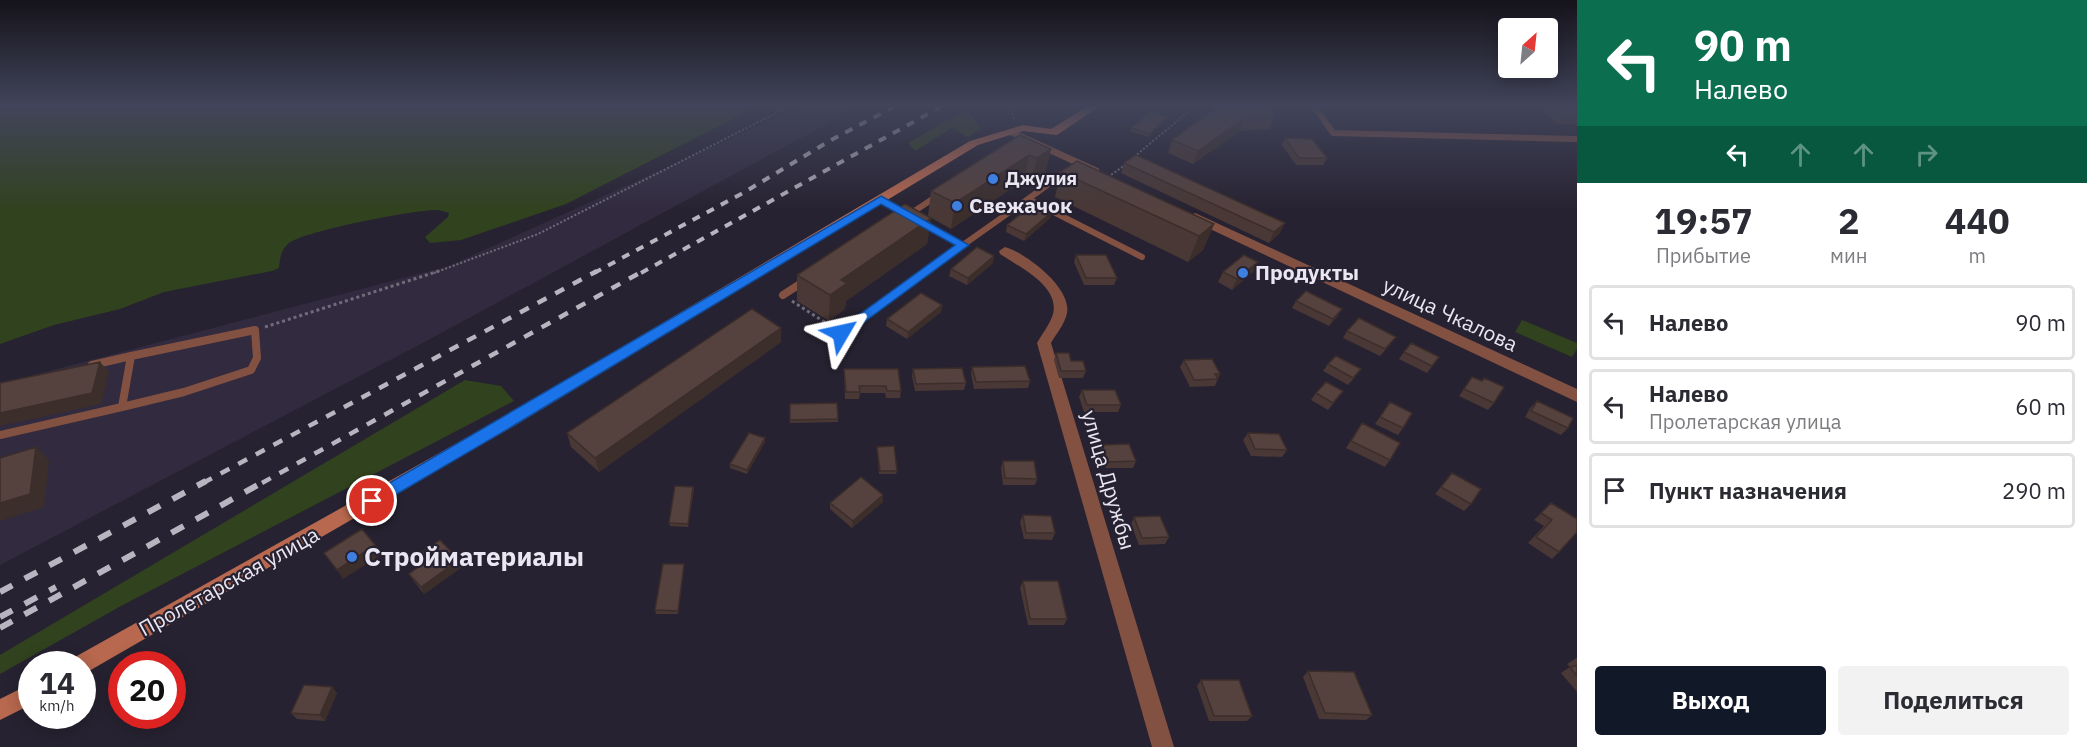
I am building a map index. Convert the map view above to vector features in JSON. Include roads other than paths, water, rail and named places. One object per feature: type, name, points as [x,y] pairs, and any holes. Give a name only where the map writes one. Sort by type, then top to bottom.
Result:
[{"type":"main road","name":"Пролетарская улица","points":[[96,656],[508,422],[974,143],[984,141]]},
{"type":"main road","points":[[0,710],[18,700]]},
{"type":"street","points":[[1032,141],[1108,177]]},
{"type":"street","name":"улица Чкалова","points":[[1182,211],[1577,396]]},
{"type":"street","name":"улица Дружбы","points":[[1005,251],[1048,281],[1055,290],[1060,303],[1060,313],[1044,343],[1163,747]]},
{"type":"lane","points":[[841,333],[1078,163]]},
{"type":"lane","points":[[901,219],[944,192]]},
{"type":"lane","points":[[881,199],[963,245]]},
{"type":"lane","points":[[1028,199],[1142,257]]},
{"type":"lane","points":[[783,295],[817,273]]},
{"type":"lane","points":[[0,435],[184,392],[251,370],[257,358],[255,330],[88,366]]},
{"type":"lane","points":[[122,407],[131,356]]},
{"type":"railway","points":[[594,273],[743,193],[830,141]]},
{"type":"railway","points":[[641,273],[879,141]]},
{"type":"railway","points":[[203,483],[597,271]]},
{"type":"railway","points":[[262,483],[643,271]]},
{"type":"railway","points":[[0,592],[206,481]]},
{"type":"railway","points":[[0,628],[265,481]]},
{"type":"railway","points":[[0,617],[56,587]]},
{"type":"place","name":"Джулия","points":[[993,179]]},
{"type":"place","name":"Свежачок","points":[[957,206]]},
{"type":"place","name":"Продукты","points":[[1243,273]]},
{"type":"place","name":"Стройматериалы","points":[[352,557]]}]
